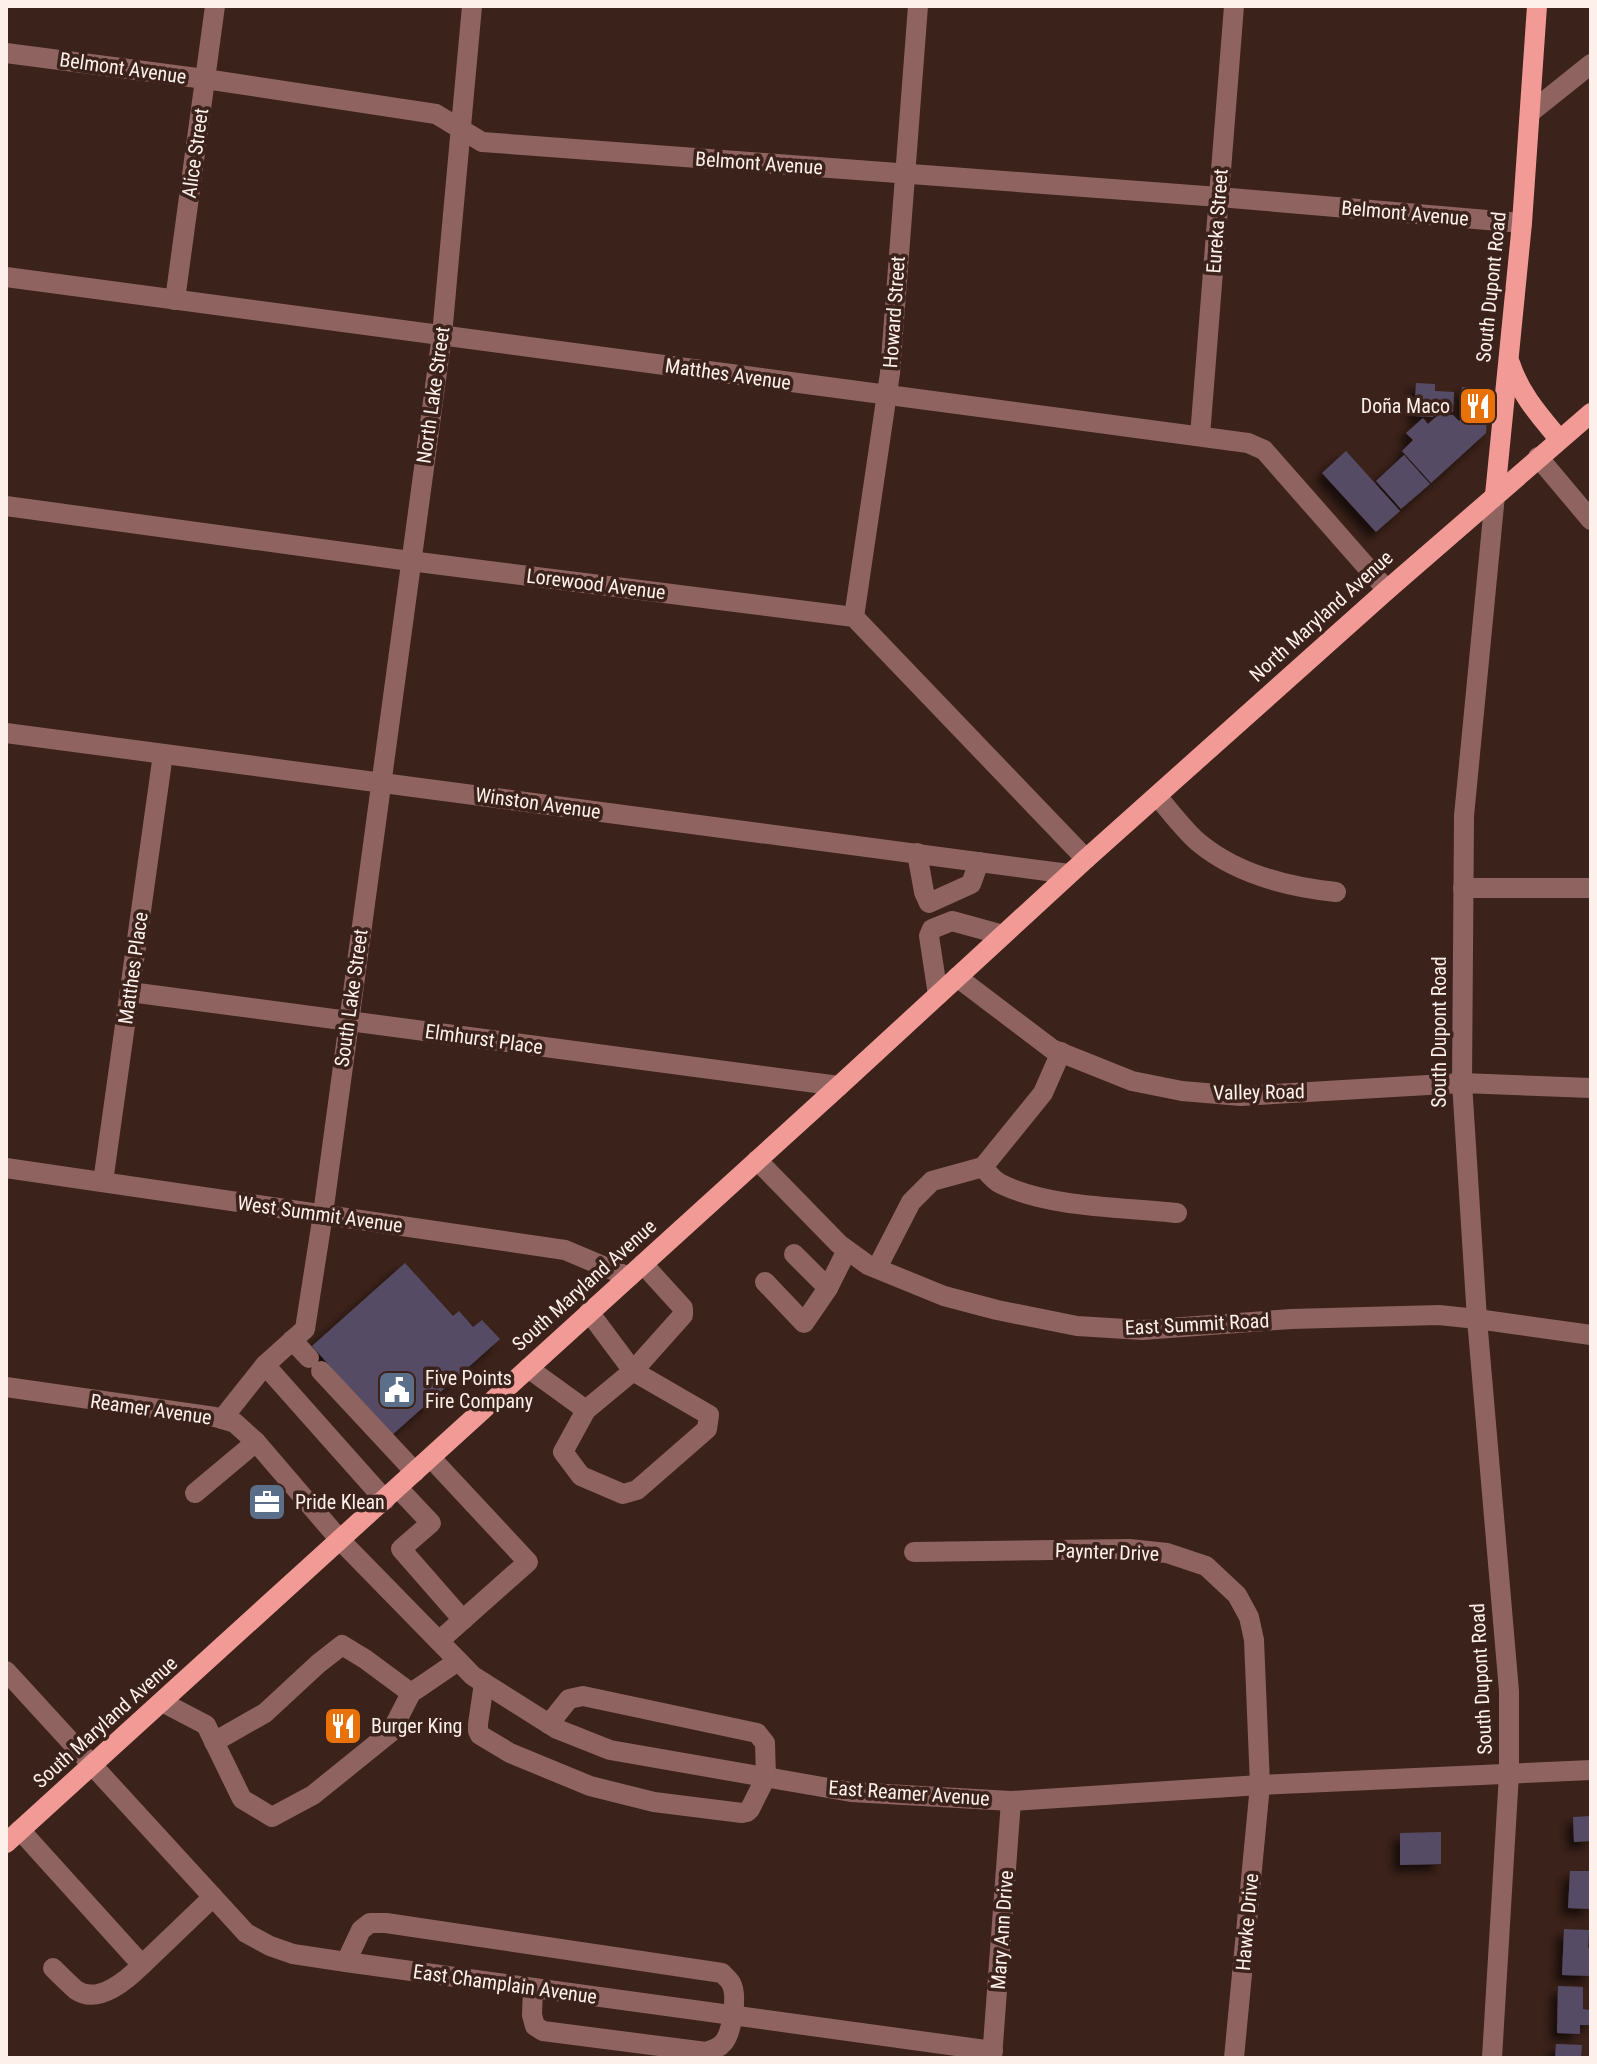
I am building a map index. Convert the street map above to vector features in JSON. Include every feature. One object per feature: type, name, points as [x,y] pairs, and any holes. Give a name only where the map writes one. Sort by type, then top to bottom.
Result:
[{"type":"main road","name":"South Dupont Road","points":[[1495,495],[1522,223],[1537,6]]},
{"type":"main road","points":[[1508,355],[1520,390],[1559,439]]},
{"type":"main road","name":"North Maryland Avenue","points":[[1086,859],[1591,413]]},
{"type":"main road","name":"South Maryland Avenue","points":[[13,1837],[1086,859]]},
{"type":"street","name":"Alice Street","points":[[175,300],[215,6]]},
{"type":"street","name":"North Lake Street","points":[[380,782],[442,335],[472,6]]},
{"type":"street","name":"Howard Street","points":[[854,617],[890,373],[918,6]]},
{"type":"street","name":"Eureka Street","points":[[1200,436],[1234,6]]},
{"type":"street","name":"Belmont Avenue","points":[[6,53],[436,114],[482,142],[1522,223]]},
{"type":"street","points":[[1531,112],[1591,64]]},
{"type":"street","name":"Matthes Avenue","points":[[6,277],[1248,443],[1264,450],[1387,590]]},
{"type":"street","points":[[1538,457],[1591,520]]},
{"type":"street","name":"South Dupont Road","points":[[1492,2058],[1509,1774],[1509,1691],[1477,1319],[1462,1083],[1464,816],[1495,495]]},
{"type":"street","name":"Lorewood Avenue","points":[[6,506],[854,617]]},
{"type":"street","points":[[854,617],[1086,859]]},
{"type":"street","name":"Winston Avenue","points":[[6,733],[1069,874]]},
{"type":"street","name":"Matthes Place","points":[[103,1182],[163,754]]},
{"type":"street","name":"South Lake Street","points":[[292,1340],[305,1329],[380,782]]},
{"type":"street","points":[[1157,796],[1197,841],[1228,863],[1272,880],[1336,892]]},
{"type":"street","points":[[917,853],[929,903],[932,929],[929,936],[938,995]]},
{"type":"street","points":[[929,903],[971,884],[979,862]]},
{"type":"street","points":[[1463,888],[1591,888]]},
{"type":"street","points":[[932,929],[952,921],[1003,935]]},
{"type":"street","name":"Valley Road","points":[[957,977],[1052,1049],[1132,1081],[1182,1091],[1241,1096],[1462,1083],[1591,1088]]},
{"type":"street","name":"Elmhurst Place","points":[[130,992],[839,1086]]},
{"type":"street","points":[[877,1268],[911,1202],[932,1181],[983,1167],[1043,1093],[1061,1052]]},
{"type":"street","name":"East Summit Road","points":[[757,1160],[839,1244],[868,1265],[944,1296],[997,1310],[1077,1326],[1142,1330],[1291,1319],[1439,1315],[1591,1335]]},
{"type":"street","points":[[983,1167],[998,1183],[1030,1195],[1080,1204],[1177,1213]]},
{"type":"street","name":"West Summit Avenue","points":[[6,1168],[565,1250],[636,1270]]},
{"type":"street","points":[[765,1282],[804,1323],[828,1288],[847,1250]]},
{"type":"street","points":[[794,1254],[828,1288]]},
{"type":"street","points":[[589,1312],[633,1371],[709,1415],[707,1429],[637,1490],[623,1494],[581,1476],[563,1452],[586,1410],[633,1371],[683,1315],[683,1308],[636,1270]]},
{"type":"street","points":[[222,1419],[265,1365],[292,1340],[415,1472]]},
{"type":"street","points":[[265,1365],[391,1494],[431,1523],[401,1549],[463,1620]]},
{"type":"street","points":[[528,1368],[586,1410]]},
{"type":"street","name":"Reamer Avenue","points":[[6,1387],[235,1423],[256,1442],[340,1540]]},
{"type":"street","points":[[195,1493],[256,1442]]},
{"type":"street","points":[[431,1458],[528,1562],[439,1641]]},
{"type":"street","name":"East Reamer Avenue","points":[[340,1540],[473,1676],[557,1729],[610,1750],[851,1792],[1011,1801],[1260,1785],[1509,1774]]},
{"type":"street","name":"Paynter Drive","points":[[914,1552],[1129,1549],[1167,1553],[1206,1566],[1237,1595],[1249,1617],[1254,1640],[1260,1785]]},
{"type":"street","points":[[214,1742],[265,1713],[342,1645],[411,1693]]},
{"type":"street","points":[[162,1702],[206,1725],[242,1799],[272,1817],[313,1795],[391,1732],[411,1693],[458,1661]]},
{"type":"street","name":"East Champlain Avenue","points":[[6,1671],[246,1933],[270,1946],[293,1954],[346,1962],[992,2054]]},
{"type":"street","points":[[484,1683],[478,1724],[480,1735],[510,1753],[590,1786],[654,1802],[742,1813],[750,1809],[766,1777],[765,1743],[757,1733],[583,1696],[569,1699],[549,1724]]},
{"type":"street","points":[[1509,1774],[1591,1770]]},
{"type":"street","name":"Hawke Drive","points":[[1234,2058],[1260,1785]]},
{"type":"street","name":"Mary Ann Drive","points":[[992,2054],[1011,1801]]},
{"type":"street","points":[[13,1837],[142,1965]]},
{"type":"street","points":[[53,1968],[76,1990],[97,1994],[129,1978],[213,1897]]},
{"type":"street","points":[[346,1962],[361,1930],[370,1923],[386,1923],[722,1973],[731,1982],[733,2015],[725,2041],[716,2049],[706,2052],[543,2031],[535,2026],[532,2015],[533,1988]]},
{"type":"building","points":[[1416,383],[1435,384],[1435,391],[1454,392],[1453,412],[1434,410],[1433,417],[1414,416]]},
{"type":"building","points":[[1462,387],[1489,389],[1486,433],[1431,483],[1402,451],[1413,440],[1406,433],[1423,418],[1428,424],[1438,415],[1453,415],[1459,421],[1462,418],[1470,419],[1471,415],[1460,414]]},
{"type":"building","points":[[1346,451],[1400,511],[1376,532],[1322,473]]},
{"type":"building","points":[[1404,455],[1430,484],[1401,509],[1376,481]]},
{"type":"building","name":"Five Points Fire Company","points":[[405,1263],[453,1316],[459,1311],[473,1327],[482,1320],[500,1339],[392,1435],[312,1346]]},
{"type":"building","points":[[1591,1816],[1591,1841],[1574,1842],[1573,1817]]},
{"type":"building","points":[[1441,1832],[1441,1864],[1400,1865],[1400,1833]]},
{"type":"building","points":[[1570,1871],[1591,1871],[1591,1909],[1568,1908]]},
{"type":"building","points":[[1564,1929],[1589,1930],[1591,1976],[1562,1975]]},
{"type":"building","points":[[1558,1986],[1583,1987],[1583,2009],[1591,2010],[1591,2025],[1580,2025],[1580,2034],[1557,2033]]},
{"type":"building","points":[[1556,2044],[1582,2045],[1581,2058],[1555,2058]]},
{"type":"place","name":"Doña Maco","points":[[1478,406]]},
{"type":"place","name":"Five Points Fire Company","points":[[397,1390]]},
{"type":"place","name":"Pride Klean","points":[[267,1502]]},
{"type":"place","name":"Burger King","points":[[343,1726]]}]
